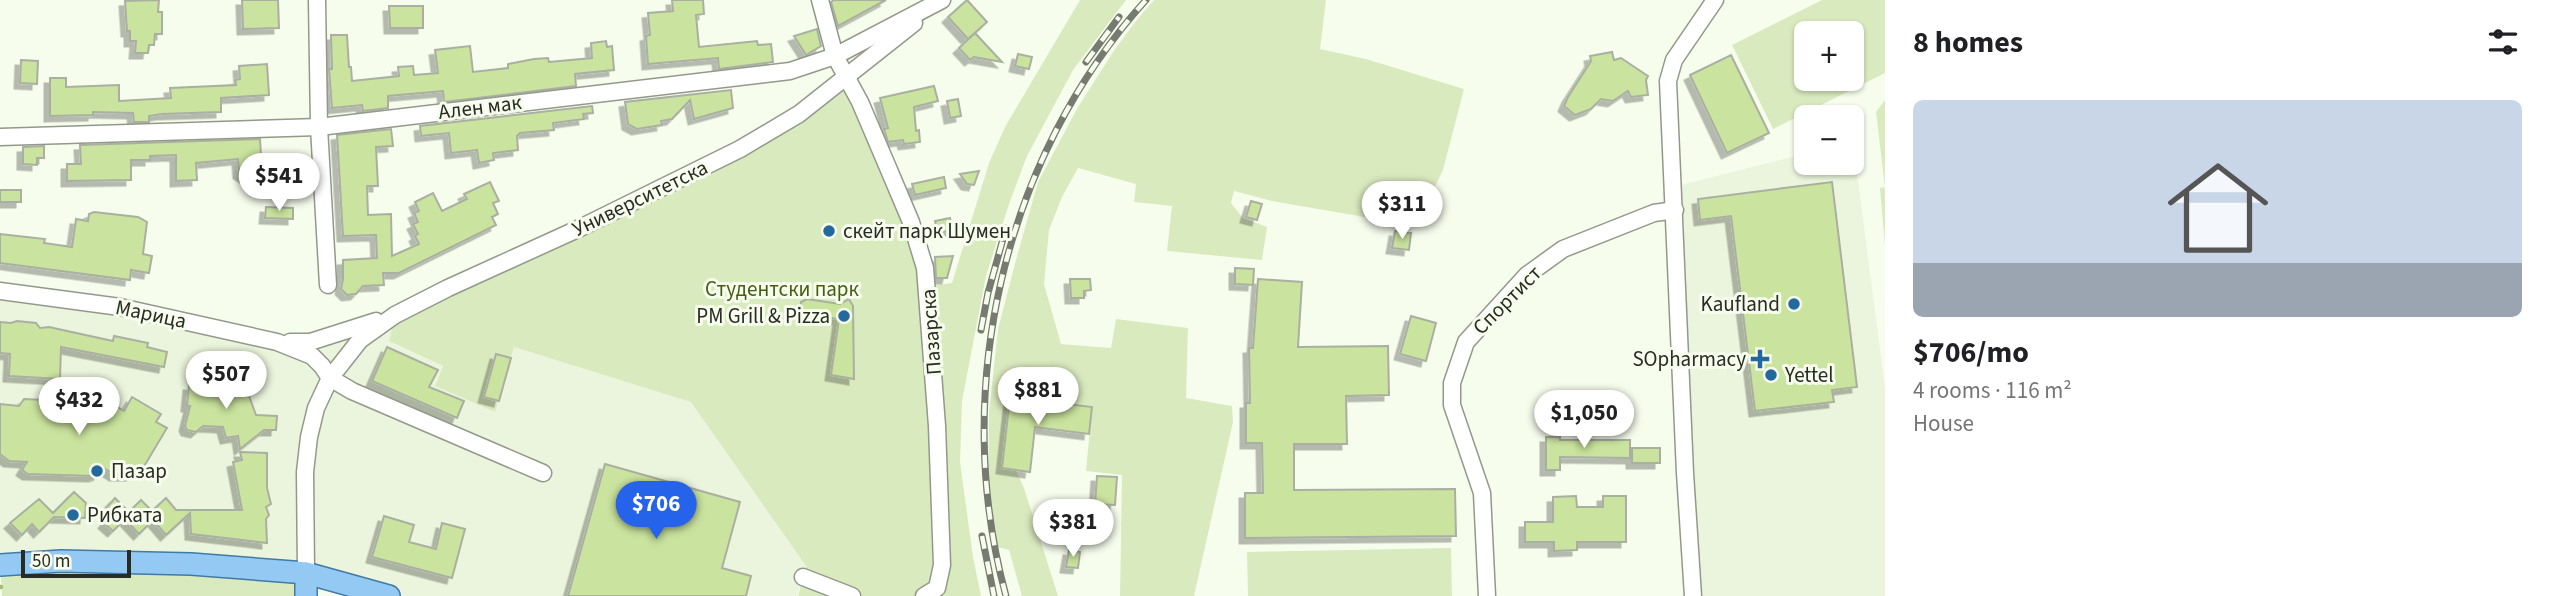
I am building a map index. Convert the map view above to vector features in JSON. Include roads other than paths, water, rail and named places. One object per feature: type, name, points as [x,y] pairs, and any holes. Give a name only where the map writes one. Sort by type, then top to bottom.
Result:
[{"type":"main road","points":[[0,565],[124,560],[306,573],[389,596]]},
{"type":"main road","points":[[306,573],[306,596]]},
{"type":"street","points":[[317,0],[319,127],[328,285]]},
{"type":"street","name":"Пазарска","points":[[820,0],[835,56],[860,102],[911,222],[928,286],[942,565],[937,588],[924,596]]},
{"type":"street","name":"Ален мак","points":[[0,137],[319,127],[790,71],[835,56],[943,0]]},
{"type":"street","name":"Университетска","points":[[306,573],[305,472],[309,437],[316,408],[330,378],[360,340],[395,314],[655,192],[740,149],[799,114],[943,0]]},
{"type":"street","points":[[1693,596],[1668,81],[1674,60],[1715,0]]},
{"type":"street","name":"Спортист","points":[[1487,596],[1482,493],[1452,405],[1452,383],[1466,342],[1527,275],[1563,248],[1654,213],[1675,210]]},
{"type":"street","name":"Марица","points":[[0,291],[120,307],[277,342],[312,356],[330,378],[398,412],[543,473]]},
{"type":"street","points":[[277,342],[310,342],[395,314]]},
{"type":"street","points":[[1685,596],[1690,572]]},
{"type":"street","points":[[803,577],[852,596]]},
{"type":"railway","points":[[1006,596],[990,518],[984,439],[988,359],[1001,280],[1024,204],[1056,131],[1097,63],[1146,0]]},
{"type":"railway","points":[[1086,62],[1119,17]]},
{"type":"railway","points":[[981,330],[1006,228]]},
{"type":"railway","points":[[982,536],[994,596]]},
{"type":"place","name":"скейт парк Шумен","points":[[829,231]]},
{"type":"place","name":"Kaufland","points":[[1794,304]]},
{"type":"place","name":"PM Grill & Pizza","points":[[844,316]]},
{"type":"place","name":"SOpharmacy","points":[[1760,359]]},
{"type":"place","name":"Yettel","points":[[1771,375]]},
{"type":"place","name":"Пазар","points":[[97,471]]},
{"type":"place","name":"Рибката","points":[[73,515]]},
{"type":"park label","name":"Студентски парк","points":[[782,289]]}]
